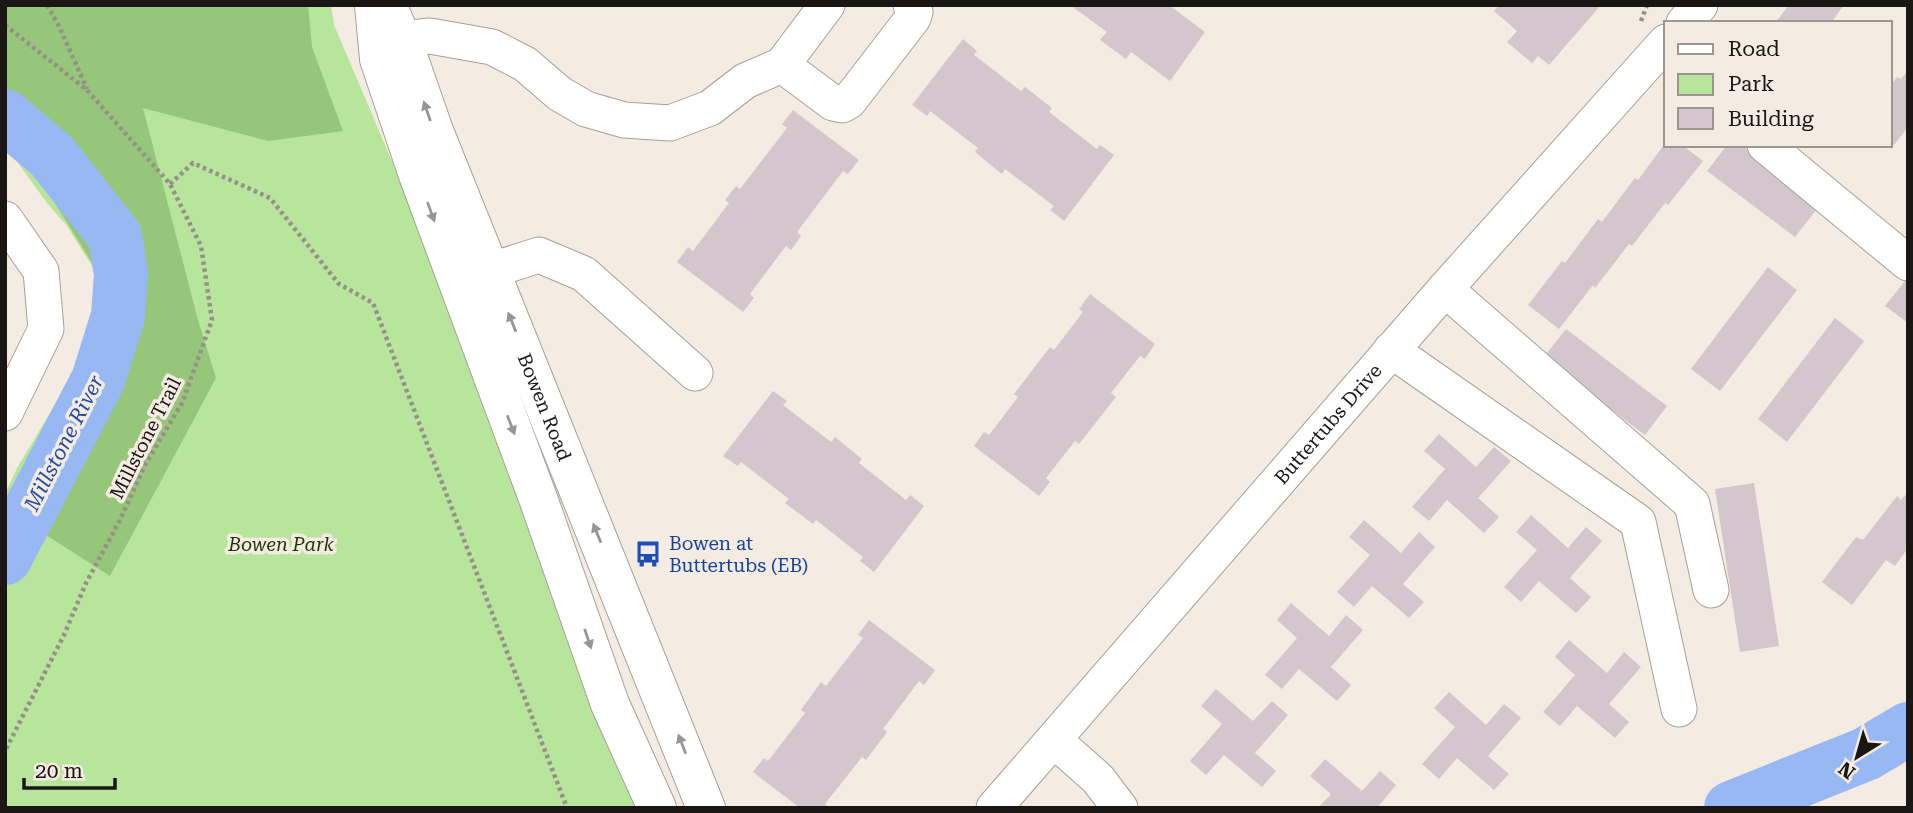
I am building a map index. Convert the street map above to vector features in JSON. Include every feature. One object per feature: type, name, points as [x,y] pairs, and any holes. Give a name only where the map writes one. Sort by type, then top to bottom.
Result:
[{"type":"main road","name":"Bowen Road","points":[[374,5],[389,30],[379,59],[706,808]]},
{"type":"main road","name":"Bowen Road","points":[[473,276],[539,501],[610,704],[657,808]]},
{"type":"street","points":[[389,30],[492,47],[524,64],[560,94],[586,109],[624,120],[670,123],[709,108],[745,81],[782,65],[827,5]]},
{"type":"street","points":[[782,65],[833,103],[842,105],[849,101],[913,18],[915,12],[911,5]]},
{"type":"street","points":[[1686,21],[1700,5]]},
{"type":"street","name":"Buttertubs Drive","points":[[994,808],[1445,289],[1662,54]]},
{"type":"street","points":[[1767,147],[1908,263]]},
{"type":"street","points":[[5,219],[40,271],[46,329],[5,413]]},
{"type":"street","points":[[473,276],[539,255],[584,274],[695,373]]},
{"type":"street","points":[[1445,289],[1692,504],[1711,590]]},
{"type":"street","points":[[1391,350],[1638,523],[1679,709]]},
{"type":"street","points":[[1054,740],[1098,779],[1120,808]]},
{"type":"path","points":[[47,5],[87,90]]},
{"type":"path","name":"Millstone Trail","points":[[5,24],[87,90],[170,184],[201,246],[212,320],[182,403],[145,465],[5,751]]},
{"type":"path","points":[[170,184],[193,163],[270,198],[339,284],[373,303],[567,808]]},
{"type":"green space","name":"Bowen Park","points":[[5,5],[331,5],[334,25],[457,314],[649,808],[5,808],[5,494],[17,468],[87,351],[104,310],[92,266],[67,226],[5,145]]},
{"type":"green space","points":[[5,5],[308,5],[312,47],[343,131],[268,141],[143,108],[198,320],[216,378],[110,576],[46,535],[54,424],[108,289],[5,122]]},
{"type":"building","points":[[1070,5],[1169,5],[1205,32],[1170,81],[1131,52],[1126,59],[1100,40],[1107,32]]},
{"type":"building","points":[[1499,5],[1601,5],[1549,65],[1538,56],[1532,63],[1507,42],[1517,31],[1494,11]]},
{"type":"building","points":[[1789,5],[1844,5],[1832,21],[1777,21]]},
{"type":"building","points":[[963,39],[977,51],[974,55],[1021,91],[1025,87],[1052,108],[1049,112],[1097,149],[1100,145],[1114,155],[1064,221],[1050,210],[1054,206],[1005,169],[1002,174],[975,152],[978,148],[930,111],[927,116],[912,105]]},
{"type":"building","points":[[1908,70],[1908,127],[1894,145],[1892,83],[1897,77],[1901,79]]},
{"type":"building","points":[[793,110],[859,160],[848,174],[843,171],[797,232],[801,236],[791,250],[786,246],[750,294],[754,298],[743,312],[677,262],[688,247],[693,251],[729,203],[725,200],[736,186],[740,189],[787,128],[782,124]]},
{"type":"building","points":[[1664,145],[1664,147],[1685,147],[1703,161],[1668,205],[1665,203],[1632,246],[1629,244],[1595,288],[1593,285],[1559,329],[1528,305],[1562,261],[1565,263],[1598,219],[1602,222],[1635,178],[1638,180]]},
{"type":"building","points":[[1725,147],[1744,147],[1820,205],[1795,237],[1707,171]]},
{"type":"building","points":[[1768,267],[1797,290],[1720,391],[1691,369]]},
{"type":"building","points":[[1908,277],[1908,323],[1885,306]]},
{"type":"building","points":[[1090,294],[1155,344],[1145,359],[1140,356],[1111,393],[1116,397],[1079,444],[1075,441],[1046,478],[1050,482],[1039,496],[974,446],[984,432],[989,435],[1018,397],[1014,394],[1050,347],[1054,350],[1083,312],[1079,309]]},
{"type":"building","points":[[1835,318],[1864,341],[1787,442],[1758,419]]},
{"type":"building","points":[[1566,329],[1667,406],[1645,435],[1543,358]]},
{"type":"building","points":[[773,391],[787,401],[783,405],[831,442],[835,437],[862,459],[859,463],[906,500],[910,495],[924,506],[874,572],[860,561],[863,557],[816,520],[813,524],[785,503],[789,499],[741,462],[738,466],[723,456]]},
{"type":"building","points":[[1439,434],[1476,467],[1494,447],[1511,461],[1478,498],[1499,517],[1484,533],[1447,500],[1429,521],[1412,507],[1445,469],[1424,451]]},
{"type":"building","points":[[1754,483],[1779,646],[1740,652],[1715,489]]},
{"type":"building","points":[[1908,492],[1908,548],[1895,566],[1886,560],[1852,605],[1822,582],[1856,537],[1863,540],[1897,496],[1901,500]]},
{"type":"building","points":[[1531,515],[1568,548],[1586,527],[1602,541],[1570,578],[1591,597],[1576,613],[1539,581],[1521,602],[1504,587],[1537,550],[1516,532]]},
{"type":"building","points":[[1364,520],[1401,553],[1419,532],[1435,547],[1403,584],[1424,602],[1409,618],[1372,586],[1354,607],[1337,592],[1370,555],[1349,537]]},
{"type":"building","points":[[1291,603],[1329,636],[1346,615],[1363,630],[1331,667],[1351,685],[1337,701],[1299,669],[1282,689],[1265,675],[1297,638],[1277,620]]},
{"type":"building","points":[[869,620],[935,670],[924,685],[919,681],[883,729],[887,732],[866,760],[862,757],[825,804],[830,808],[800,808],[753,772],[764,758],[768,761],[805,713],[801,710],[821,682],[826,686],[863,638],[858,635]]},
{"type":"building","points":[[1569,640],[1607,673],[1624,652],[1641,667],[1609,704],[1629,722],[1615,738],[1577,706],[1560,726],[1543,712],[1575,675],[1555,657]]},
{"type":"building","points":[[1216,689],[1253,721],[1272,701],[1288,715],[1255,753],[1276,771],[1262,787],[1224,755],[1206,775],[1190,761],[1222,724],[1201,706]]},
{"type":"building","points":[[1449,692],[1486,725],[1504,704],[1521,718],[1488,756],[1509,774],[1494,790],[1457,758],[1439,779],[1422,764],[1455,727],[1434,708]]},
{"type":"building","points":[[1325,759],[1362,791],[1380,771],[1396,785],[1377,808],[1318,808],[1331,794],[1310,776]]},
{"type":"waterway","name":"Millstone River","points":[[5,116],[52,156],[115,236],[121,274],[118,316],[98,380],[5,558]]},
{"type":"waterway","name":"Millstone River","points":[[1731,808],[1866,754],[1908,729]]},
{"type":"place","name":"Bowen at Buttertubs (EB)","points":[[648,554]]}]
